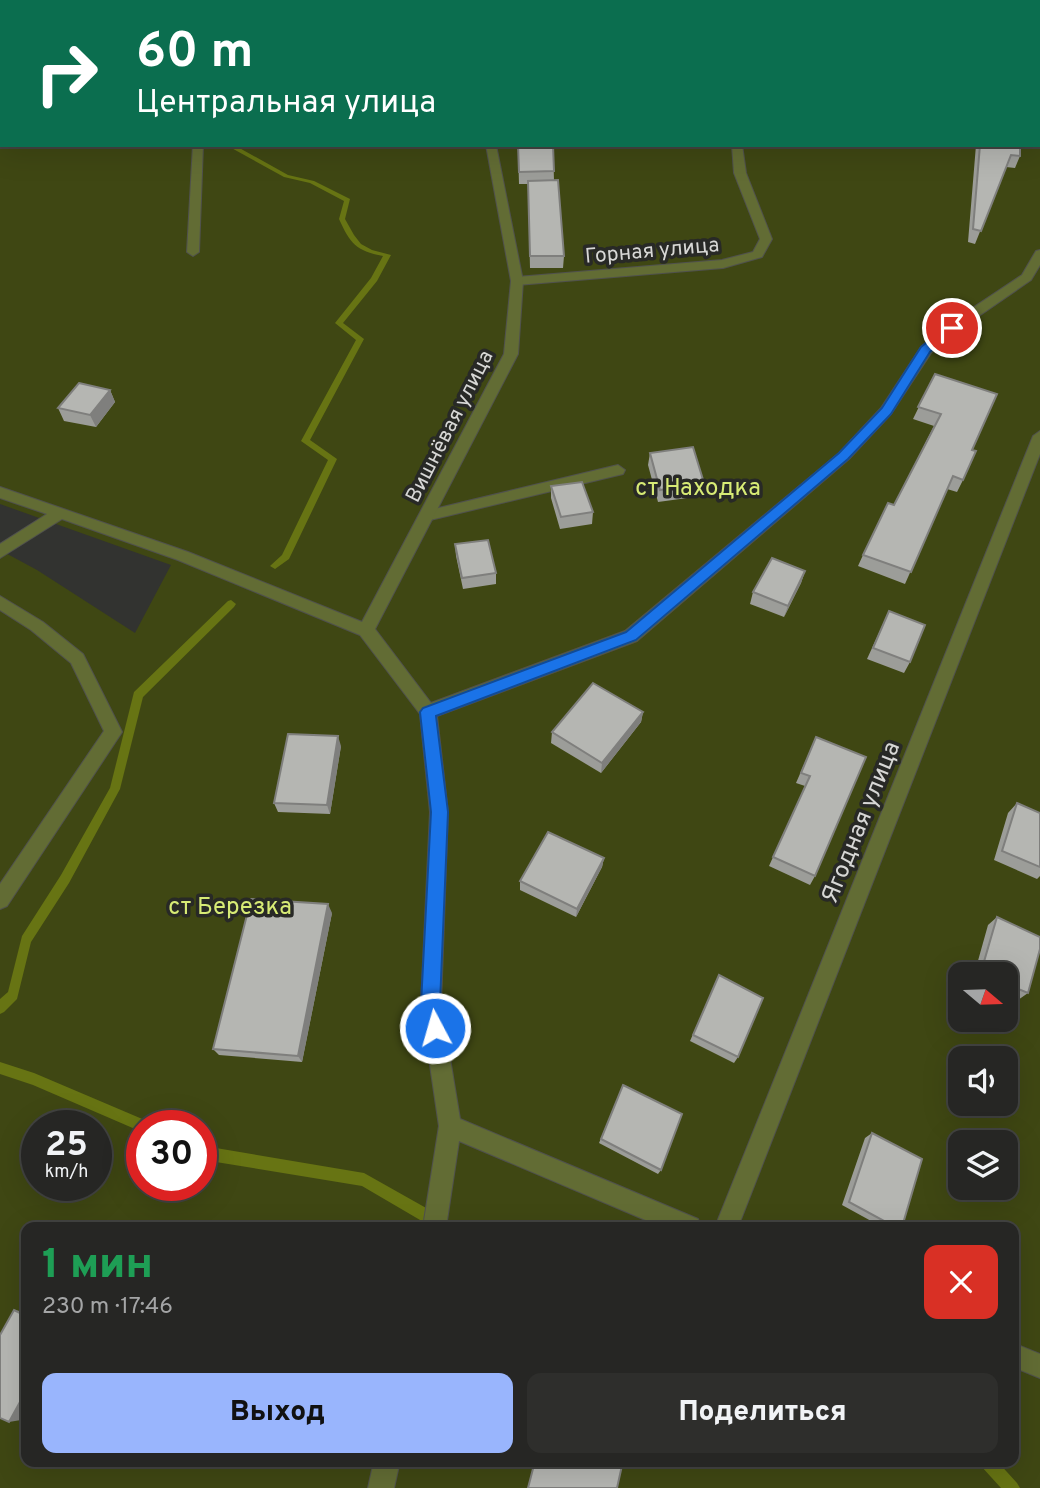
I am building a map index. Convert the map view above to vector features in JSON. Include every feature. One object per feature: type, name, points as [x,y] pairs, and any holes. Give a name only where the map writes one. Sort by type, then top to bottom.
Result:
[{"type":"street","points":[[194,252],[198,147]]},
{"type":"street","name":"Вишнёвая улица","points":[[366,630],[484,410],[511,354],[517,281],[491,147]]},
{"type":"street","name":"Горная улица","points":[[517,281],[723,264],[758,254],[766,239],[740,173],[737,147]]},
{"type":"street","points":[[428,712],[631,636],[844,456],[886,411],[926,350],[952,328],[1027,277],[1040,254]]},
{"type":"street","name":"Ягодная улица","points":[[728,1222],[1040,436]]},
{"type":"street","points":[[426,516],[618,470]]},
{"type":"street","points":[[0,492],[183,556],[366,630],[428,712],[439,812],[430,1004],[450,1126],[435,1222]]},
{"type":"street","points":[[0,552],[60,513]]},
{"type":"street","points":[[0,602],[37,626],[77,659],[113,732],[0,900]]},
{"type":"street","points":[[450,1126],[678,1222]]},
{"type":"street","points":[[1019,1357],[1040,1366]]},
{"type":"street","points":[[381,1488],[386,1467]]},
{"type":"green space","name":"ст Находка","points":[[0,147],[1040,147],[1040,1488],[0,1488],[0,550],[37,570],[135,633],[171,565],[0,504]]},
{"type":"building","points":[[518,147],[553,147],[554,171],[519,172]]},
{"type":"building","points":[[980,147],[1020,147],[1020,156],[1011,155],[981,231],[973,229]]},
{"type":"building","points":[[558,180],[564,256],[530,256],[528,181]]},
{"type":"building","points":[[935,374],[997,394],[972,450],[976,451],[963,480],[953,476],[911,572],[863,555],[888,503],[894,505],[941,414],[918,407]]},
{"type":"building","points":[[79,383],[110,390],[90,415],[58,408]]},
{"type":"building","points":[[693,447],[704,483],[660,490],[650,453]]},
{"type":"building","points":[[582,482],[593,512],[561,517],[551,486]]},
{"type":"building","points":[[488,540],[496,573],[462,578],[455,544]]},
{"type":"building","points":[[772,558],[805,571],[788,606],[753,592]]},
{"type":"building","points":[[889,611],[925,625],[910,662],[873,648]]},
{"type":"building","points":[[593,683],[643,712],[602,763],[552,732]]},
{"type":"building","points":[[288,734],[338,736],[327,805],[274,803]]},
{"type":"building","points":[[816,737],[866,757],[815,876],[773,857],[810,776],[801,773]]},
{"type":"building","points":[[1017,803],[1040,813],[1040,867],[1002,851]]},
{"type":"building","points":[[548,832],[604,858],[577,909],[520,881]]},
{"type":"building","points":[[251,899],[328,904],[298,1056],[213,1049]]},
{"type":"building","points":[[997,917],[1040,937],[1040,949],[1028,993],[1018,989],[1018,962],[984,962]]},
{"type":"building","points":[[719,975],[763,998],[738,1057],[693,1035]]},
{"type":"building","points":[[623,1085],[682,1114],[661,1170],[601,1139]]},
{"type":"building","points":[[872,1133],[922,1159],[903,1222],[886,1222],[849,1202]]},
{"type":"building","points":[[14,1310],[21,1314],[21,1400],[9,1422],[0,1418],[0,1335]]},
{"type":"building","points":[[533,1467],[622,1467],[617,1488],[528,1488]]},
{"type":"waterway","points":[[233,147],[286,176],[312,182],[348,200],[342,219],[354,241],[363,249],[387,255],[374,279],[339,323],[360,339],[305,441],[333,459],[286,557],[275,566]]},
{"type":"waterway","points":[[0,1008],[13,995],[26,940],[65,879],[115,789],[138,695],[231,604]]},
{"type":"waterway","points":[[0,1068],[34,1079],[126,1119]]},
{"type":"waterway","points":[[217,1155],[364,1180],[437,1222]]},
{"type":"waterway","points":[[992,1467],[1012,1488]]},
{"type":"route","points":[[435,1028],[430,1004],[439,812],[428,712],[631,636],[844,456],[886,411],[926,350],[952,328]]},
{"type":"park label","name":"ст Березка","points":[[230,906]]}]
